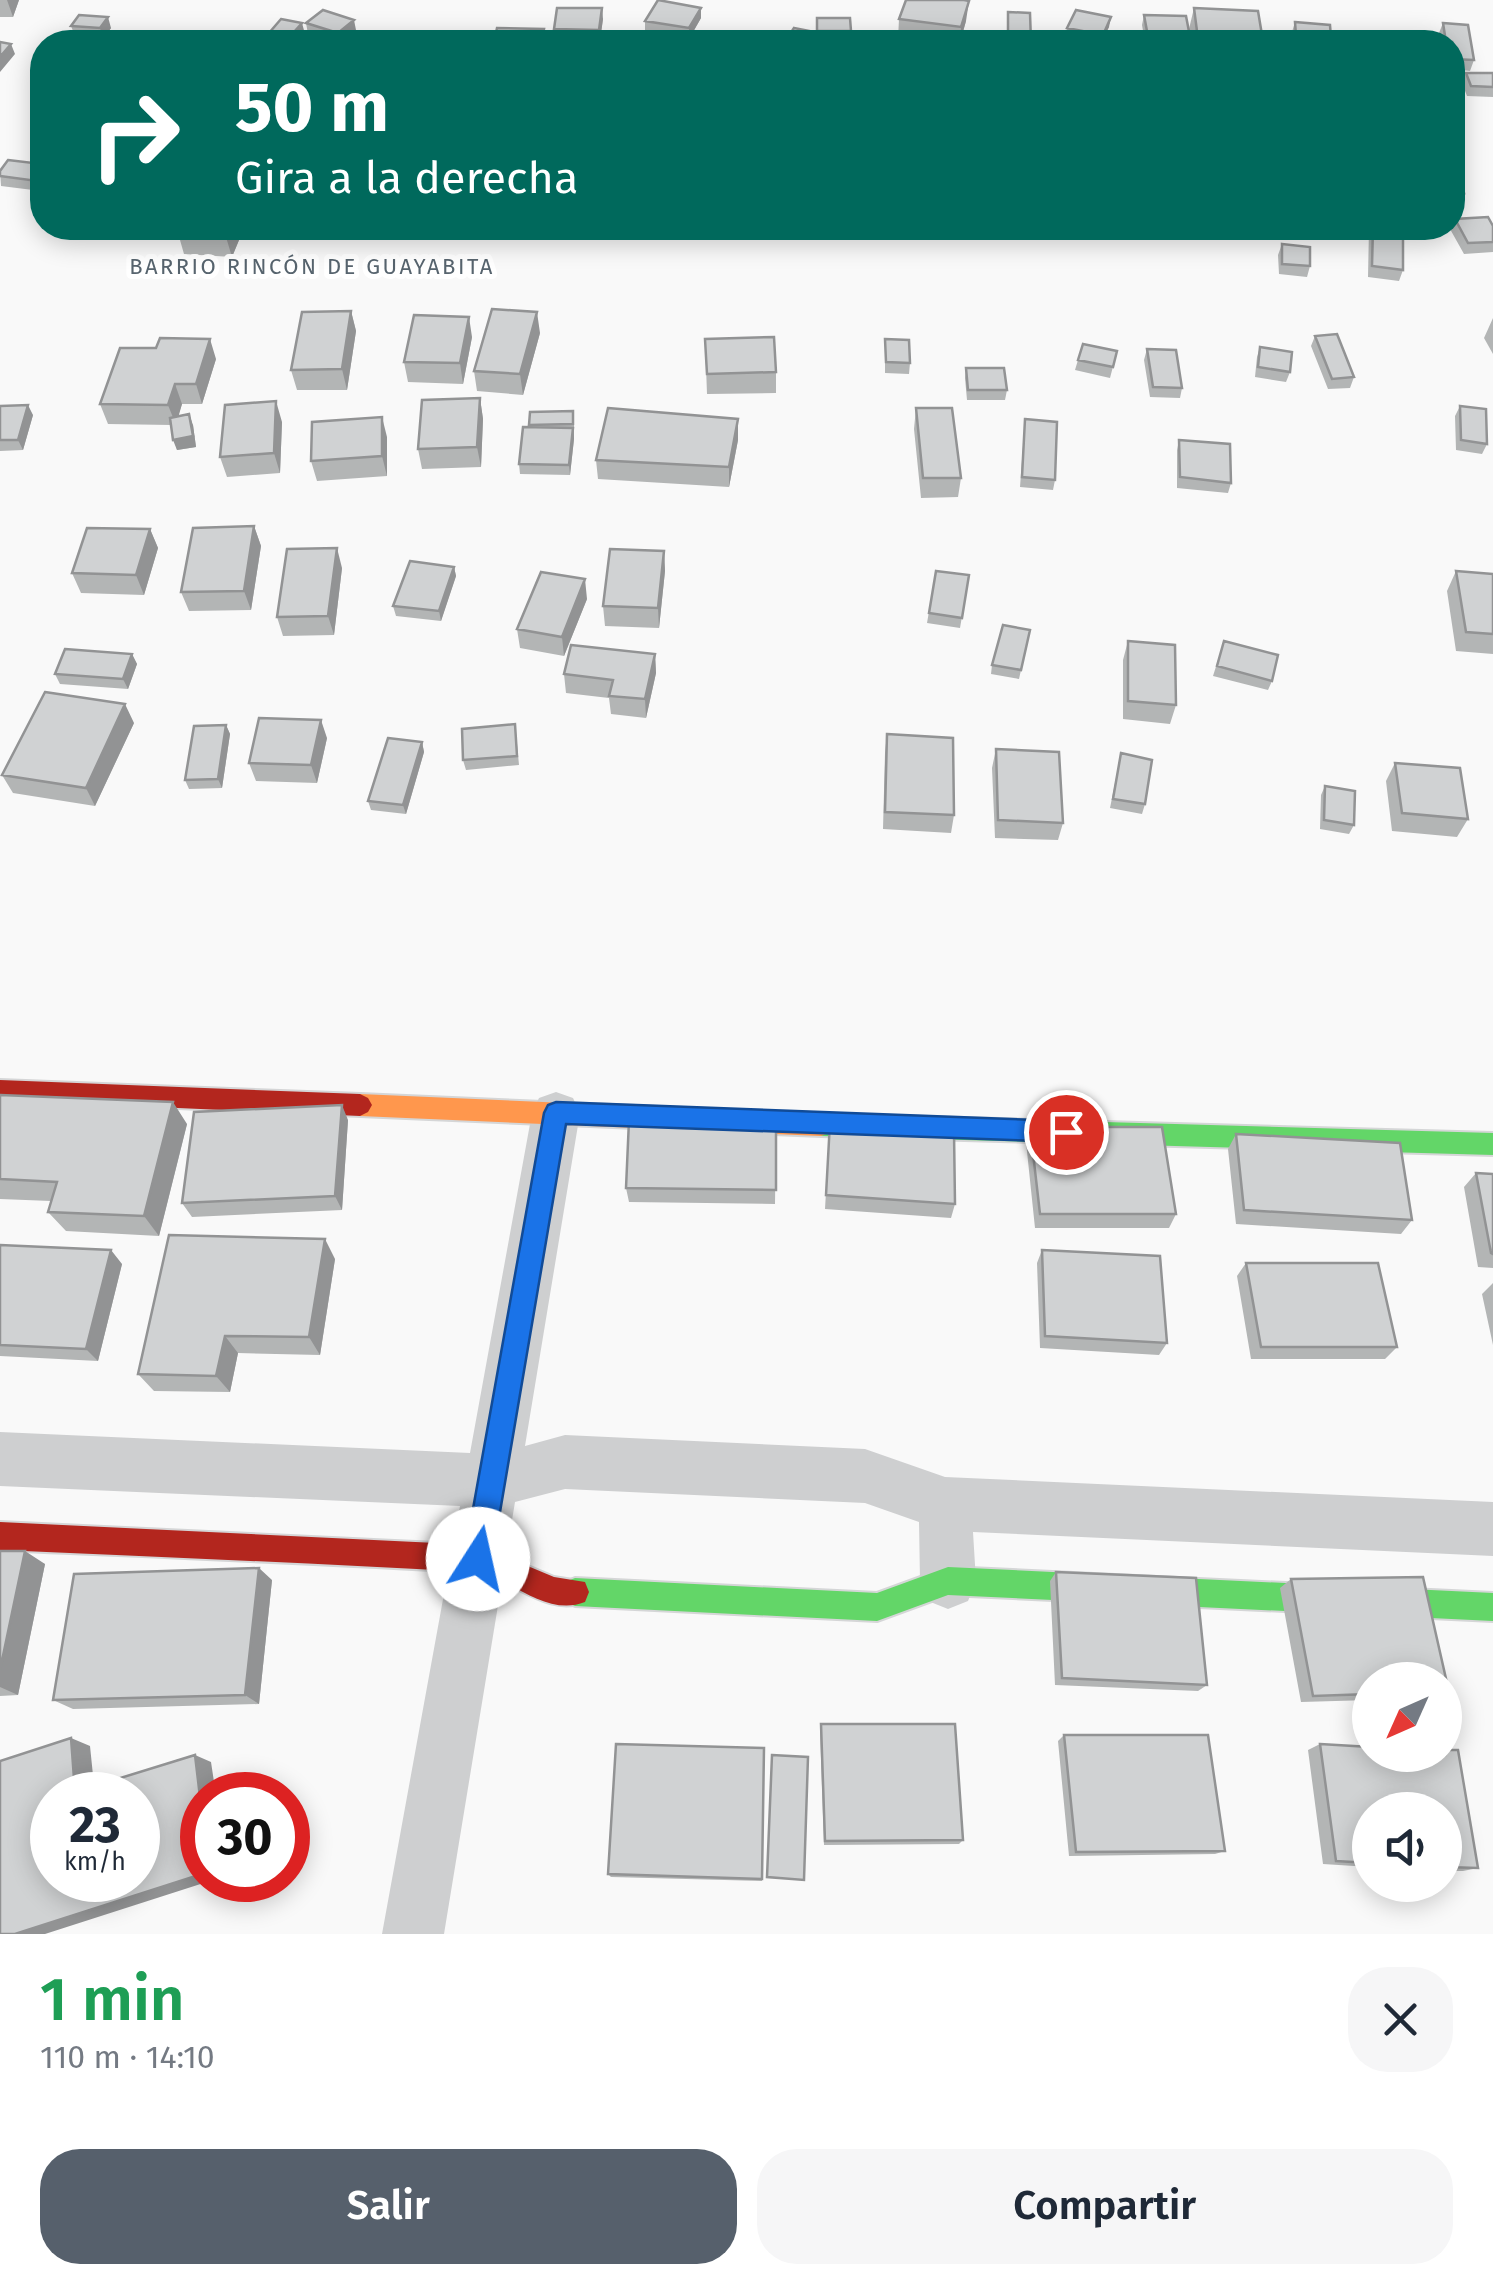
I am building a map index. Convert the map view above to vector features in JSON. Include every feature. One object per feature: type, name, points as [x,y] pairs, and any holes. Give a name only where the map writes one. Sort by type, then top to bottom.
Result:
[{"type":"street","points":[[0,1090],[1493,1144]]},
{"type":"street","points":[[413,1934],[556,1113]]},
{"type":"street","points":[[0,1459],[492,1482],[565,1462],[846,1475],[865,1476],[945,1504],[1493,1529]]},
{"type":"street","points":[[945,1504],[948,1581]]},
{"type":"street","points":[[0,1536],[478,1559],[554,1591],[877,1607],[948,1581],[1493,1607]]},
{"type":"building","points":[[658,0],[701,8],[689,28],[645,21]]},
{"type":"building","points":[[906,0],[969,1],[961,27],[899,19]]},
{"type":"building","points":[[557,8],[602,8],[599,30],[554,29]]},
{"type":"building","points":[[1194,8],[1258,11],[1261,30],[1197,30]]},
{"type":"building","points":[[323,10],[354,20],[342,30],[306,23]]},
{"type":"building","points":[[1076,10],[1111,17],[1105,30],[1067,28]]},
{"type":"building","points":[[1008,12],[1030,13],[1031,30],[1008,30]]},
{"type":"building","points":[[79,15],[108,17],[100,28],[71,26]]},
{"type":"building","points":[[1144,15],[1186,16],[1189,30],[1147,30]]},
{"type":"building","points":[[817,18],[850,18],[851,30],[817,30]]},
{"type":"building","points":[[281,19],[302,23],[296,30],[272,30]]},
{"type":"building","points":[[1295,22],[1330,25],[1330,30],[1296,30]]},
{"type":"building","points":[[1443,23],[1468,25],[1474,60],[1465,60],[1465,30],[1444,30]]},
{"type":"building","points":[[497,28],[544,29],[544,30]]},
{"type":"building","points":[[0,42],[11,44],[0,57]]},
{"type":"building","points":[[1466,73],[1493,73],[1493,87],[1471,86]]},
{"type":"building","points":[[8,160],[30,163],[30,180],[0,176]]},
{"type":"building","points":[[1488,217],[1493,226],[1493,242],[1468,243],[1465,218]]},
{"type":"building","points":[[1373,240],[1403,240],[1403,270],[1372,266]]},
{"type":"building","points":[[1282,244],[1310,247],[1310,266],[1282,264]]},
{"type":"building","points":[[492,309],[537,312],[520,374],[474,371]]},
{"type":"building","points":[[351,311],[342,369],[291,370],[302,312]]},
{"type":"building","points":[[414,315],[469,317],[460,363],[404,362]]},
{"type":"building","points":[[1337,334],[1354,377],[1332,379],[1315,336]]},
{"type":"building","points":[[774,337],[776,372],[707,374],[705,339]]},
{"type":"building","points":[[160,338],[210,339],[196,384],[175,384],[168,405],[100,404],[120,348],[156,348]]},
{"type":"building","points":[[885,339],[909,340],[910,363],[886,362]]},
{"type":"building","points":[[1083,344],[1117,351],[1113,367],[1078,360]]},
{"type":"building","points":[[1260,347],[1292,352],[1290,372],[1258,367]]},
{"type":"building","points":[[1147,349],[1176,350],[1182,388],[1153,387]]},
{"type":"building","points":[[966,368],[1004,368],[1007,390],[968,390]]},
{"type":"building","points":[[480,398],[477,447],[418,449],[422,400]]},
{"type":"building","points":[[276,401],[274,453],[220,457],[225,405]]},
{"type":"building","points":[[28,405],[18,440],[0,440],[0,406]]},
{"type":"building","points":[[1460,406],[1486,409],[1487,444],[1461,440]]},
{"type":"building","points":[[608,408],[738,419],[729,467],[596,460]]},
{"type":"building","points":[[916,408],[952,408],[961,478],[923,478]]},
{"type":"building","points":[[573,411],[573,424],[529,425],[530,412]]},
{"type":"building","points":[[189,414],[193,436],[173,440],[170,418]]},
{"type":"building","points":[[382,417],[382,456],[311,461],[312,422]]},
{"type":"building","points":[[1025,419],[1057,422],[1055,480],[1022,477]]},
{"type":"building","points":[[523,427],[573,428],[569,465],[519,464]]},
{"type":"building","points":[[1179,440],[1230,444],[1231,483],[1180,477]]},
{"type":"building","points":[[254,526],[244,591],[181,592],[193,528]]},
{"type":"building","points":[[87,528],[150,529],[136,575],[72,573]]},
{"type":"building","points":[[337,548],[328,616],[277,617],[287,549]]},
{"type":"building","points":[[610,549],[664,551],[658,608],[603,606]]},
{"type":"building","points":[[410,561],[454,567],[439,611],[393,606]]},
{"type":"building","points":[[936,571],[969,575],[962,618],[929,613]]},
{"type":"building","points":[[1456,571],[1493,574],[1493,634],[1466,632]]},
{"type":"building","points":[[541,572],[585,579],[562,637],[517,629]]},
{"type":"building","points":[[1003,625],[1030,630],[1021,670],[992,665]]},
{"type":"building","points":[[1128,641],[1175,645],[1176,705],[1128,701]]},
{"type":"building","points":[[1224,641],[1278,655],[1272,681],[1217,666]]},
{"type":"building","points":[[571,645],[655,654],[645,699],[609,696],[613,680],[564,674]]},
{"type":"building","points":[[65,649],[132,654],[123,679],[55,674]]},
{"type":"building","points":[[45,692],[125,704],[86,788],[2,775]]},
{"type":"building","points":[[259,718],[321,720],[311,765],[249,763]]},
{"type":"building","points":[[515,724],[517,756],[463,760],[462,729]]},
{"type":"building","points":[[226,725],[218,779],[185,780],[194,726]]},
{"type":"building","points":[[887,734],[953,738],[954,815],[885,812]]},
{"type":"building","points":[[388,738],[422,742],[403,805],[368,801]]},
{"type":"building","points":[[996,749],[1059,752],[1063,823],[998,820]]},
{"type":"building","points":[[1121,753],[1152,760],[1145,804],[1113,799]]},
{"type":"building","points":[[1395,763],[1460,768],[1468,819],[1402,813]]},
{"type":"building","points":[[1325,786],[1355,791],[1354,825],[1324,820]]},
{"type":"building","points":[[0,1095],[173,1102],[144,1216],[48,1212],[57,1182],[0,1179]]},
{"type":"building","points":[[342,1105],[335,1196],[182,1203],[194,1112]]},
{"type":"building","points":[[629,1120],[776,1121],[776,1190],[626,1188]]},
{"type":"building","points":[[830,1122],[954,1132],[955,1204],[826,1195]]},
{"type":"building","points":[[1030,1127],[1162,1127],[1176,1214],[1040,1214]]},
{"type":"building","points":[[1236,1134],[1400,1143],[1412,1220],[1244,1210]]},
{"type":"building","points":[[1476,1173],[1493,1174],[1493,1254],[1491,1253]]},
{"type":"building","points":[[169,1235],[325,1239],[309,1337],[225,1336],[216,1376],[138,1374]]},
{"type":"building","points":[[0,1245],[111,1250],[86,1349],[0,1345]]},
{"type":"building","points":[[1042,1250],[1160,1256],[1167,1343],[1045,1336]]},
{"type":"building","points":[[1246,1263],[1378,1263],[1397,1347],[1261,1347]]},
{"type":"building","points":[[0,1551],[25,1551],[0,1670]]},
{"type":"building","points":[[259,1568],[245,1695],[53,1700],[74,1574]]},
{"type":"building","points":[[1056,1572],[1196,1578],[1207,1685],[1062,1678]]},
{"type":"building","points":[[1423,1577],[1442,1662],[1352,1662],[1352,1695],[1313,1696],[1291,1579]]},
{"type":"building","points":[[821,1724],[955,1724],[963,1840],[825,1841]]},
{"type":"building","points":[[1064,1735],[1208,1735],[1225,1851],[1076,1852]]},
{"type":"building","points":[[71,1738],[74,1772],[30,1772],[30,1902],[115,1902],[15,1934],[0,1934],[0,1761]]},
{"type":"building","points":[[616,1744],[764,1748],[762,1879],[608,1874]]},
{"type":"building","points":[[1320,1744],[1352,1746],[1352,1772],[1462,1772],[1478,1868],[1462,1868],[1462,1792],[1352,1792],[1352,1862],[1336,1861]]},
{"type":"building","points":[[195,1755],[197,1772],[180,1772],[180,1881],[160,1887],[160,1772],[140,1772]]},
{"type":"building","points":[[772,1755],[808,1757],[804,1880],[767,1877]]},
{"type":"traffic: fast","points":[[821,1125],[1493,1144]]},
{"type":"traffic: fast","points":[[575,1592],[877,1607],[948,1581],[1493,1607]]},
{"type":"traffic: slow","points":[[360,1105],[821,1125]]},
{"type":"traffic: jam","points":[[0,1090],[360,1105]]},
{"type":"traffic: jam","points":[[0,1536],[478,1559],[554,1591],[575,1592]]},
{"type":"district","name":"BARRIO RINCÓN DE GUAYABITA","points":[[312,266]]},
{"type":"route","points":[[478,1559],[556,1113],[1066,1132]]}]
